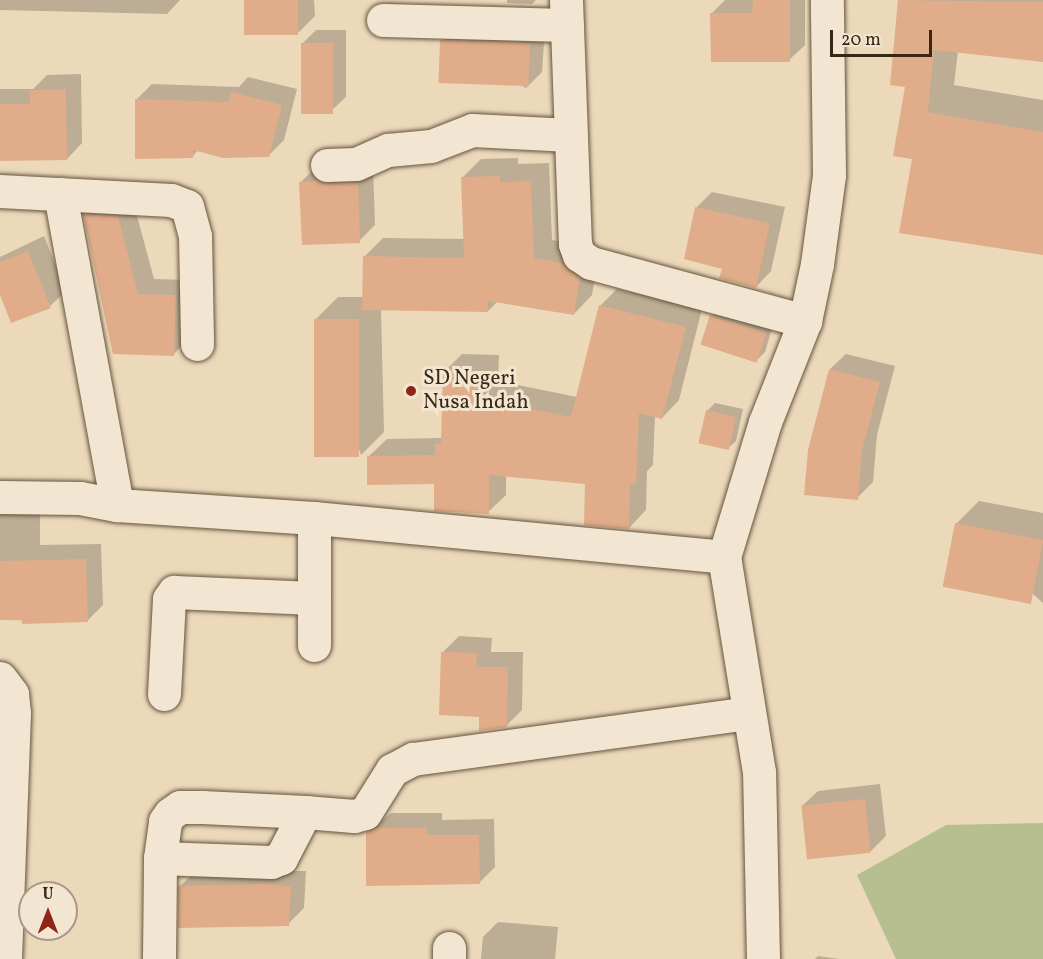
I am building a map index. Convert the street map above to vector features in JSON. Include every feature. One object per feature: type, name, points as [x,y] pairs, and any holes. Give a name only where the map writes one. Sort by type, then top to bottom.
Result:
[{"type":"street","points":[[763,959],[762,816],[759,772],[747,712],[724,557],[765,422],[805,321],[829,176],[827,0]]},
{"type":"street","points":[[383,20],[567,12],[575,244],[579,255],[591,263],[805,321]]},
{"type":"street","points":[[327,165],[356,164],[388,150],[431,146],[472,130],[570,135]]},
{"type":"street","points":[[0,191],[171,200],[187,207],[195,236],[197,344]]},
{"type":"street","points":[[60,194],[117,505]]},
{"type":"street","points":[[0,497],[80,498],[117,505],[314,518],[724,557]]},
{"type":"street","points":[[314,518],[314,645]]},
{"type":"street","points":[[164,694],[169,599],[174,592],[314,598]]},
{"type":"street","points":[[0,678],[12,694],[14,712],[5,959]]},
{"type":"street","points":[[159,959],[159,858],[165,821],[180,807],[354,816],[365,813],[392,770],[413,759],[747,712]]},
{"type":"street","points":[[159,858],[271,862],[288,851],[305,812]]},
{"type":"green space","points":[[1043,823],[1043,959],[896,959],[857,875],[946,825]]},
{"type":"building","points":[[244,0],[298,0],[298,35],[244,35]]},
{"type":"building","points":[[753,0],[790,0],[790,62],[711,62],[710,13],[752,13]]},
{"type":"building","points":[[898,0],[1043,2],[1043,62],[934,50],[928,112],[1043,132],[1043,255],[899,233],[912,159],[893,156],[905,87],[890,85]]},
{"type":"building","points":[[440,40],[530,43],[528,86],[438,83]]},
{"type":"building","points":[[301,43],[333,43],[333,114],[301,114]]},
{"type":"building","points":[[66,89],[67,160],[0,161],[0,104],[30,104],[30,90]]},
{"type":"building","points":[[231,92],[282,105],[269,157],[223,158],[193,150],[193,158],[135,159],[135,99],[228,102]]},
{"type":"building","points":[[500,176],[500,182],[531,181],[534,258],[563,263],[580,278],[574,315],[488,301],[488,312],[362,310],[363,256],[464,258],[461,177]]},
{"type":"building","points":[[299,182],[358,182],[360,243],[302,245]]},
{"type":"building","points":[[695,207],[770,223],[756,288],[719,278],[722,269],[684,259]]},
{"type":"building","points":[[83,214],[118,216],[138,294],[176,295],[174,356],[113,354]]},
{"type":"building","points":[[28,251],[51,308],[11,323],[0,295],[0,262]]},
{"type":"building","points":[[599,305],[686,327],[662,419],[639,413],[636,484],[630,484],[629,529],[584,525],[585,484],[489,475],[489,514],[434,511],[434,484],[367,485],[367,456],[435,455],[435,444],[441,444],[443,371],[482,372],[481,398],[571,417]]},
{"type":"building","points":[[710,315],[766,333],[757,363],[700,344]]},
{"type":"building","points":[[314,319],[359,319],[359,457],[314,457]]},
{"type":"building","points":[[829,369],[880,382],[862,451],[858,500],[804,495],[808,450]]},
{"type":"building","points":[[706,410],[736,417],[729,450],[698,443]]},
{"type":"building","points":[[955,523],[1043,540],[1031,604],[943,587]]},
{"type":"building","points":[[86,559],[88,622],[22,624],[22,620],[0,620],[0,561]]},
{"type":"building","points":[[441,652],[477,653],[476,667],[508,667],[507,727],[479,731],[479,717],[439,715]]},
{"type":"building","points":[[865,799],[871,853],[807,859],[801,806]]},
{"type":"building","points":[[374,828],[427,828],[427,835],[479,835],[480,884],[366,886],[366,832]]},
{"type":"building","points":[[262,884],[291,886],[289,926],[178,928],[178,886]]},
{"type":"place","name":"SD Negeri Nusa Indah","points":[[411,391]]}]
